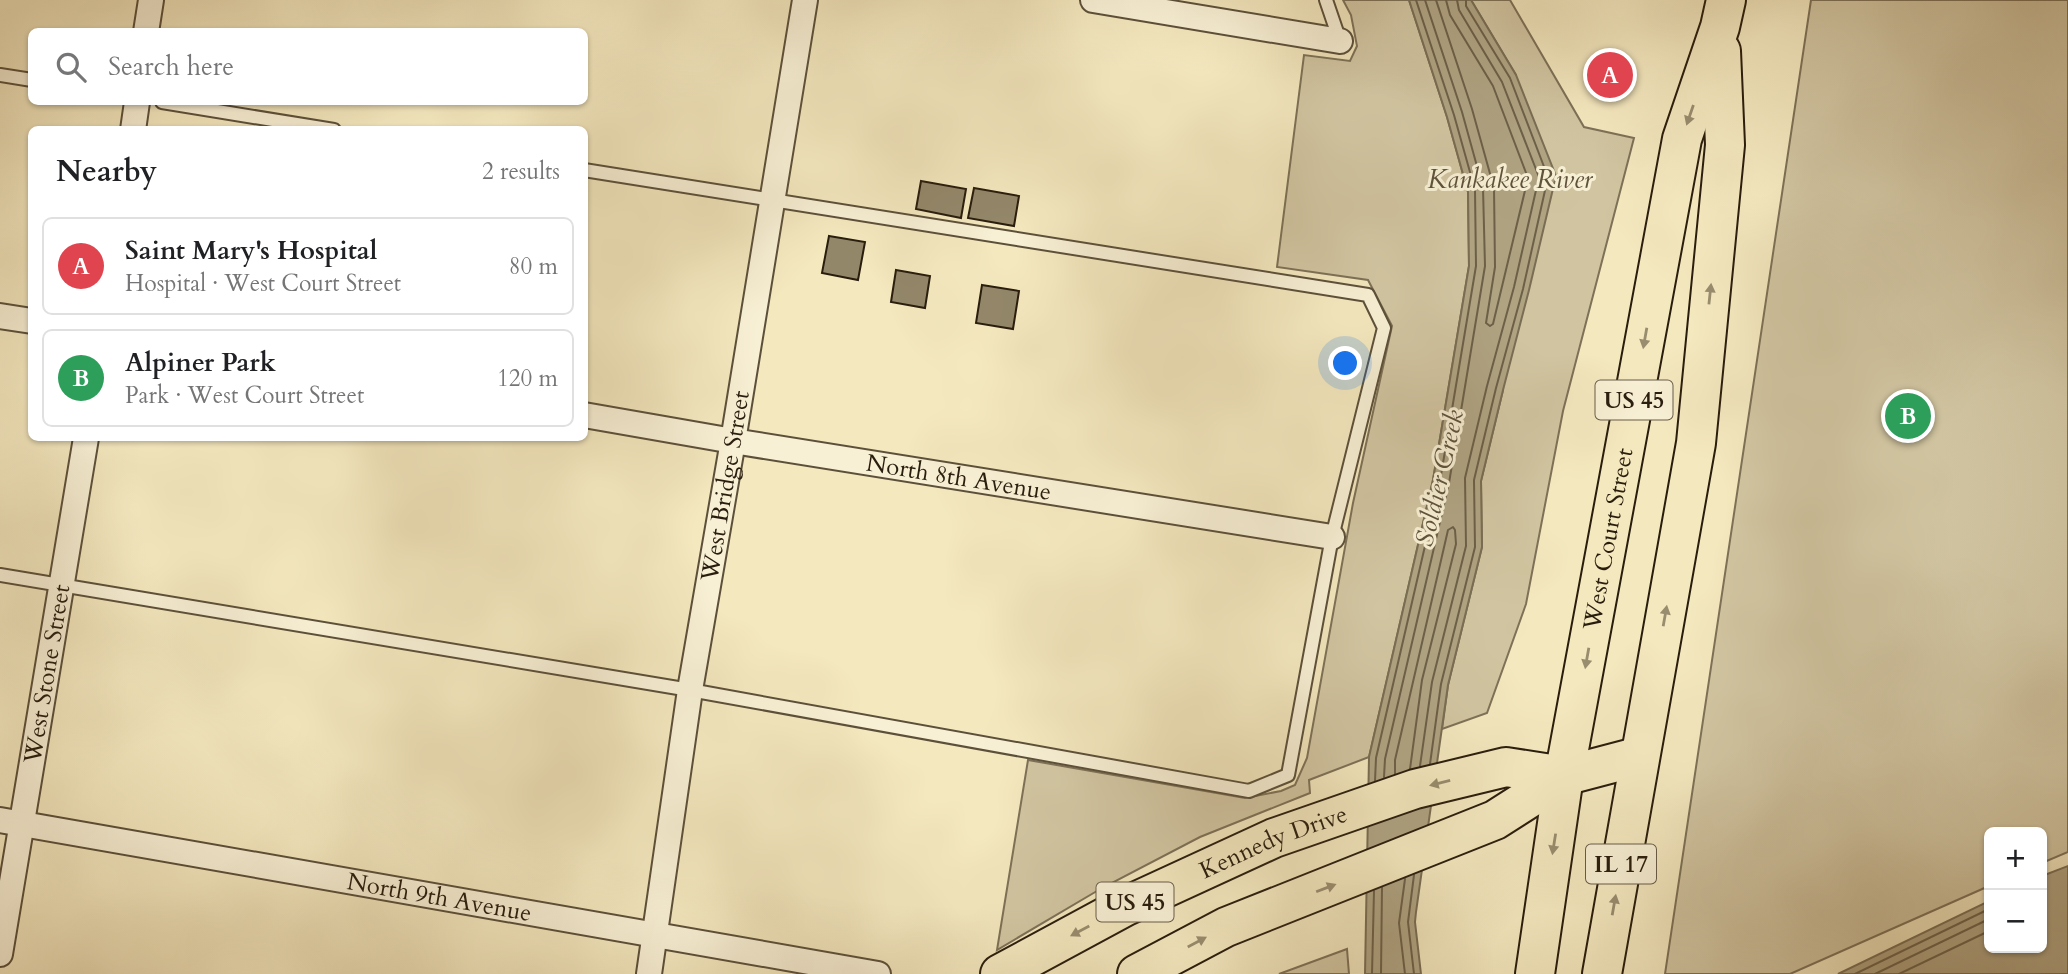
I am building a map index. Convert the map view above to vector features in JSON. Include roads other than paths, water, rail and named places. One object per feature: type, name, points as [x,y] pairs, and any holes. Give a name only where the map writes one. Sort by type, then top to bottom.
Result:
[{"type":"main road","name":"West Court Street","points":[[1603,973],[1696,443],[1725,145],[1723,14]]},
{"type":"main road","name":"West Court Street","points":[[1535,974],[1564,776],[1682,139],[1723,14]]},
{"type":"main road","name":"Kennedy Drive","points":[[1137,974],[1226,927],[1495,820],[1564,776],[1640,756]]},
{"type":"main road","name":"Kennedy Drive","points":[[1000,974],[1124,907],[1274,838],[1416,789],[1506,767],[1564,776]]},
{"type":"street","points":[[147,28],[151,0]]},
{"type":"street","name":"West Bridge Street","points":[[649,974],[690,690],[805,0]]},
{"type":"street","points":[[1093,0],[1340,41]]},
{"type":"street","points":[[133,126],[136,105]]},
{"type":"street","points":[[0,316],[28,320]]},
{"type":"street","name":"North 8th Avenue","points":[[588,416],[1332,537]]},
{"type":"street","name":"West Stone Street","points":[[0,954],[10,822],[61,584],[85,441]]},
{"type":"street","name":"North 9th Avenue","points":[[10,822],[878,974]]},
{"type":"lane","points":[[1326,0],[1340,41]]},
{"type":"lane","points":[[0,75],[28,79]]},
{"type":"lane","points":[[180,105],[309,126]]},
{"type":"lane","points":[[0,575],[690,690],[1249,790],[1288,775],[1332,537],[1384,328],[1368,295],[588,171]]},
{"type":"water","name":"Kankakee River","points":[[1409,0],[1471,0],[1516,75],[1556,176],[1481,481],[1482,547],[1448,685],[1416,912],[1421,974],[1365,974],[1369,757],[1433,480],[1469,266],[1468,192]]},
{"type":"water","points":[[2068,866],[2068,974],[1838,974],[1984,903],[1984,953],[2047,953],[2047,874]]},
{"type":"place","name":"Saint Mary's Hospital","points":[[1610,75]]},
{"type":"place","name":"Alpiner Park","points":[[1908,416]]},
{"type":"water label","name":"Soldier Creek","points":[[1439,478]]}]
